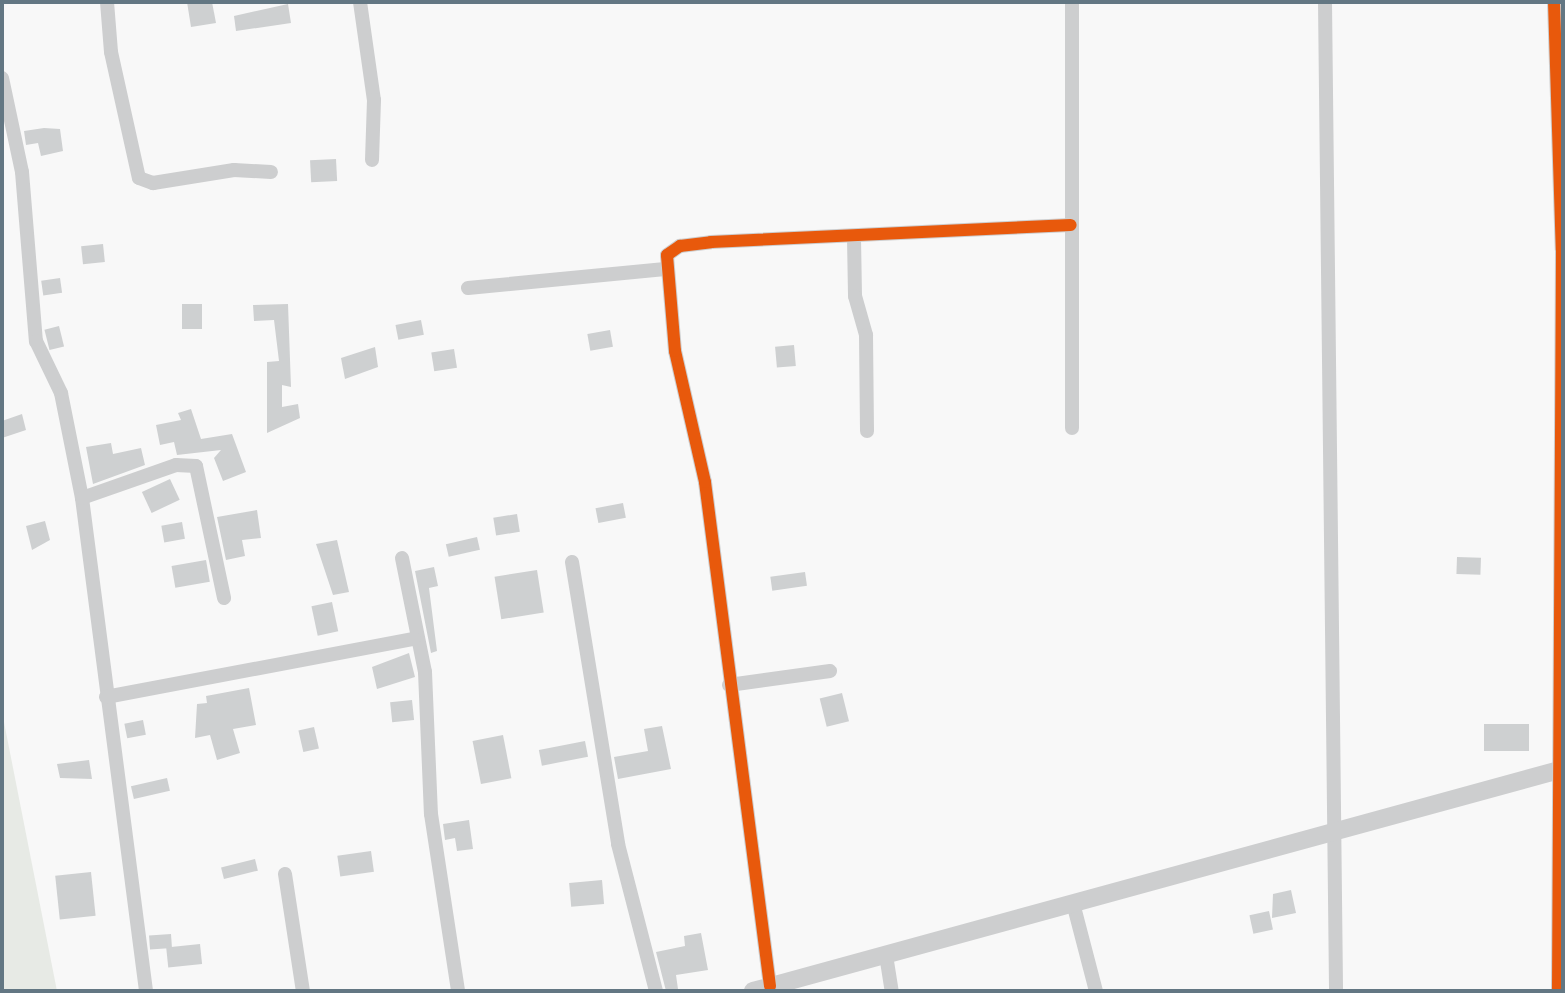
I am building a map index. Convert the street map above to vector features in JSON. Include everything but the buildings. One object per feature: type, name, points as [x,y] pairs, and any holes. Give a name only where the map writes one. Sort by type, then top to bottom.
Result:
[{"type":"street","points":[[107,2],[111,52],[139,178],[153,183],[234,170],[271,172]]},
{"type":"street","points":[[360,2],[374,100],[372,160]]},
{"type":"street","points":[[1072,2],[1072,428]]},
{"type":"street","points":[[1325,2],[1336,991]]},
{"type":"street","points":[[1554,2],[1562,250],[1557,461],[1563,650],[1558,991]]},
{"type":"street","points":[[2,78],[22,172],[36,341],[61,393],[82,498],[146,991]]},
{"type":"street","points":[[1071,225],[680,246],[667,255],[665,269],[675,351],[705,482],[762,988],[1560,770]]},
{"type":"street","points":[[854,238],[855,296],[866,335],[867,431]]},
{"type":"street","points":[[468,288],[665,269]]},
{"type":"street","points":[[82,498],[176,465],[196,466],[224,598]]},
{"type":"street","points":[[402,558],[414,639],[425,672],[429,801],[458,991]]},
{"type":"street","points":[[572,562],[618,844],[656,991]]},
{"type":"street","points":[[106,697],[414,639]]},
{"type":"street","points":[[729,685],[830,671]]},
{"type":"street","points":[[285,874],[303,991]]},
{"type":"street","points":[[1073,903],[1096,991]]},
{"type":"street","points":[[886,955],[892,991]]},
{"type":"shaded area","points":[[2,712],[57,991],[2,991]]},
{"type":"cycle path","points":[[1554,2],[1562,250],[1558,991]]},
{"type":"cycle path","points":[[770,986],[705,482],[675,351],[667,255],[680,246],[711,242],[1071,225]]}]
